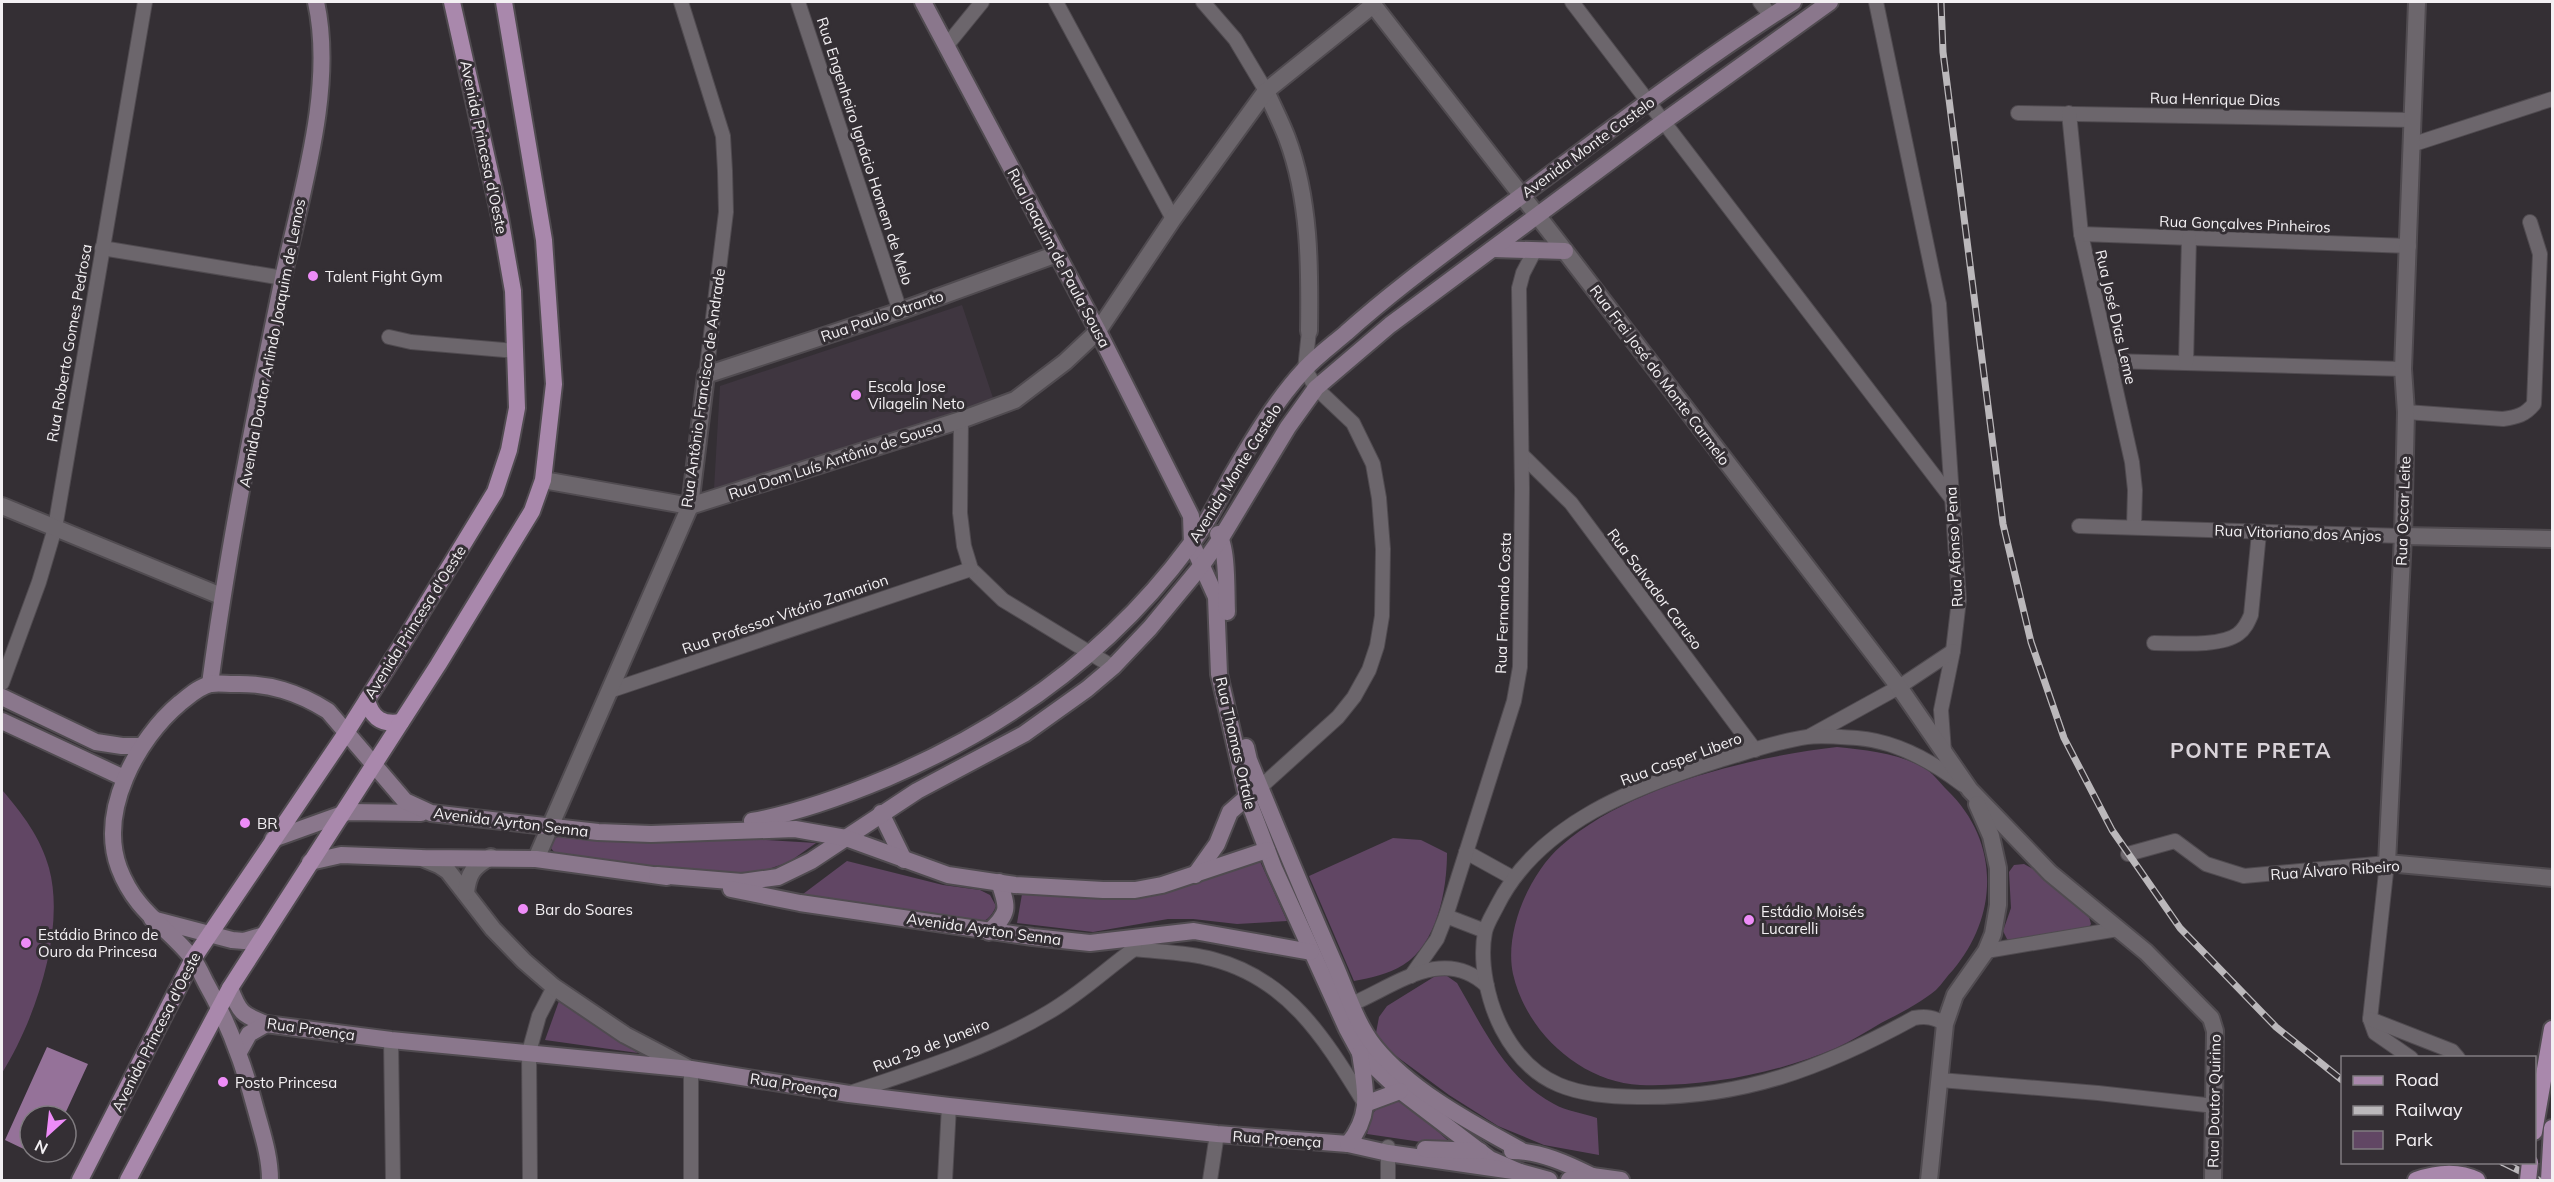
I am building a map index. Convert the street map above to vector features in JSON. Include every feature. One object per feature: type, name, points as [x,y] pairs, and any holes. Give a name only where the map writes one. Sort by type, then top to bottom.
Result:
[{"type":"main road","name":"Avenida Doutor Arlindo Joaquim de Lemos","points":[[210,684],[222,597],[283,278],[309,166],[320,83],[320,20],[316,2]]},
{"type":"main road","name":"Avenida Princesa d'Oeste","points":[[80,1180],[193,959],[367,700],[495,492],[509,450],[517,408],[513,291],[500,217],[452,2]]},
{"type":"main road","points":[[128,1180],[230,988],[310,861],[375,764],[532,511],[543,480],[554,384],[544,240],[504,2]]},
{"type":"main road","name":"Rua Joaquim de Paula Sousa","points":[[923,2],[1199,518]]},
{"type":"main road","name":"Avenida Monte Castelo","points":[[702,830],[764,819],[821,803],[907,770],[1000,722],[1020,709],[1091,653],[1147,599],[1191,544],[1199,518],[1272,412],[1305,369],[1392,292],[1649,103],[1793,2]]},
{"type":"main road","name":"Avenida Monte Castelo","points":[[846,838],[917,791],[1024,734],[1088,689],[1113,667],[1150,628],[1202,565],[1221,538],[1288,427],[1316,388],[1390,325],[1662,122],[1830,2]]},
{"type":"main road","points":[[1493,249],[1565,251]]},
{"type":"main road","points":[[1199,518],[1221,538]]},
{"type":"main road","name":"Rua Thomas Ortale","points":[[1221,538],[1230,677],[1254,793],[1298,881],[1361,1025],[1375,1047],[1411,1081],[1438,1101],[1522,1151]]},
{"type":"main road","name":"Rua Thomas Ortale","points":[[1191,544],[1216,597],[1219,674],[1254,793],[1267,850],[1330,994],[1360,1053],[1400,1091],[1480,1151]]},
{"type":"main road","points":[[210,684],[190,694],[166,714],[141,746],[124,778],[114,832],[118,866],[131,895],[151,919],[193,959],[220,1007],[239,1052],[267,1150],[270,1180]]},
{"type":"main road","name":"Avenida Ayrton Senna","points":[[210,684],[258,684],[295,693],[328,711],[405,801],[431,813],[619,833],[795,829],[846,838],[948,875],[999,882],[1135,890],[1162,885],[1267,850]]},
{"type":"main road","points":[[2,697],[96,742],[141,746]]},
{"type":"main road","points":[[367,700],[371,712],[379,720],[388,723],[401,722]]},
{"type":"main road","points":[[2,721],[124,778]]},
{"type":"main road","points":[[1195,875],[1217,844],[1230,812],[1254,793]]},
{"type":"main road","points":[[273,839],[341,814],[362,811],[431,813]]},
{"type":"main road","points":[[881,813],[904,860]]},
{"type":"main road","name":"Avenida Ayrton Senna","points":[[310,861],[341,855],[536,859],[657,875],[742,882],[767,880],[810,861],[846,838]]},
{"type":"main road","name":"Avenida Ayrton Senna","points":[[657,875],[800,903],[989,932],[1090,943],[1134,944],[1194,931],[1311,952]]},
{"type":"main road","points":[[989,932],[1006,913],[1007,905],[999,882]]},
{"type":"main road","points":[[151,919],[244,941],[264,935]]},
{"type":"main road","name":"Rua Proença","points":[[230,988],[241,1012],[266,1024],[391,1040],[691,1069],[849,1094],[949,1106],[1217,1134],[1348,1144],[1520,1172],[1549,1180]]},
{"type":"main road","points":[[239,1052],[249,1035],[266,1024]]},
{"type":"main road","points":[[2536,1126],[2553,1029]]},
{"type":"main road","points":[[1348,1144],[1362,1126],[1365,1104],[1360,1053]]},
{"type":"main road","points":[[1365,1104],[1400,1091]]},
{"type":"main road","points":[[2549,1180],[2553,1128]]},
{"type":"main road","name":"Rua Proença","points":[[1384,1150],[1522,1151],[1566,1163],[1592,1176]]},
{"type":"main road","name":"Rua Proença","points":[[1480,1151],[1490,1159],[1520,1172]]},
{"type":"main road","points":[[2528,1180],[2530,1164]]},
{"type":"main road","points":[[2416,1180],[2430,1175],[2448,1174],[2467,1176],[2477,1180]]},
{"type":"main road","name":"Rua Proença","points":[[1569,1180],[1592,1176],[1621,1180]]},
{"type":"street","name":"Rua Roberto Gomes Pedrosa","points":[[2,684],[39,582],[55,528],[145,2]]},
{"type":"street","name":"Rua Antônio Francisco de Andrade","points":[[536,859],[690,506],[726,212],[726,171],[723,136],[681,2]]},
{"type":"street","name":"Rua Engenheiro Ignácio Homem de Melo","points":[[798,2],[900,311]]},
{"type":"street","points":[[946,45],[982,2]]},
{"type":"street","points":[[1056,2],[1173,219]]},
{"type":"street","points":[[1203,2],[1236,39],[1266,91],[1287,139],[1297,174],[1306,227],[1310,273],[1309,331],[1305,369],[1316,388],[1353,423],[1373,464],[1379,498],[1383,549],[1382,616],[1374,654],[1354,697],[1338,717],[1254,793]]},
{"type":"street","name":"Rua Dom Luís Antônio de Sousa","points":[[543,480],[690,506],[961,420],[1015,400],[1065,362],[1098,331],[1173,219],[1266,91],[1374,2]]},
{"type":"street","name":"Rua Frei José do Monte Carmelo","points":[[1374,2],[1899,687],[1944,752]]},
{"type":"street","points":[[1572,2],[1952,499]]},
{"type":"street","points":[[1760,2],[1771,16]]},
{"type":"street","name":"Rua Afonso Pena","points":[[1876,2],[1939,304],[1959,600],[1953,651],[1941,710],[1944,752]]},
{"type":"street","name":"Rua Oscar Leite","points":[[2370,1019],[2387,863],[2403,536],[2406,412],[2403,369],[2417,2]]},
{"type":"street","points":[[2411,145],[2553,99]]},
{"type":"street","name":"Rua Henrique Dias","points":[[2018,113],[2412,120]]},
{"type":"street","name":"Rua José Dias Leme","points":[[2069,113],[2080,234],[2132,462],[2135,490],[2134,527]]},
{"type":"street","points":[[2406,412],[2503,419],[2517,417],[2527,412],[2534,404],[2540,254],[2530,222]]},
{"type":"street","name":"Rua Gonçalves Pinheiros","points":[[2080,234],[2409,246]]},
{"type":"street","points":[[2186,363],[2189,238]]},
{"type":"street","points":[[102,248],[283,278]]},
{"type":"street","name":"Rua Fernando Costa","points":[[1411,976],[1437,939],[1446,916],[1514,701],[1520,667],[1522,455],[1519,288],[1523,273],[1535,249]]},
{"type":"street","name":"Rua Paulo Otranto","points":[[706,375],[900,311],[1057,254]]},
{"type":"street","points":[[389,337],[411,342],[516,351]]},
{"type":"street","points":[[2110,361],[2403,369]]},
{"type":"street","points":[[961,420],[960,513],[964,546],[971,569],[1003,600],[1113,667]]},
{"type":"street","name":"Rua Salvador Caruso","points":[[1522,455],[1571,503],[1755,750]]},
{"type":"street","points":[[2,506],[222,597]]},
{"type":"street","name":"Rua Vitoriano dos Anjos","points":[[2079,526],[2259,533],[2553,539]]},
{"type":"street","points":[[2154,643],[2224,640],[2242,631],[2252,615],[2259,533]]},
{"type":"street","name":"Rua Professor Vitório Zamarion","points":[[609,691],[971,569]]},
{"type":"street","name":"Rua Casper Libero","points":[[1945,1024],[1926,1016],[1914,1018],[1835,1058],[1775,1080],[1727,1092],[1680,1098],[1605,1097],[1580,1094],[1558,1086],[1531,1069],[1512,1047],[1498,1020],[1486,986],[1485,931],[1513,878],[1549,843],[1572,825],[1616,799],[1686,771],[1808,737],[1899,687],[1953,651]]},
{"type":"street","name":"Rua Casper Libero","points":[[1808,737],[1860,739],[1882,743],[1938,766],[1970,790]]},
{"type":"street","points":[[1929,1180],[1945,1024],[1955,996],[1986,951],[1993,934],[1998,905],[1998,868],[1988,828],[1970,790],[1944,752]]},
{"type":"street","points":[[1970,790],[2050,873],[2118,929]]},
{"type":"street","name":"Rua Álvaro Ribeiro","points":[[2128,854],[2175,841],[2206,864],[2244,876],[2387,863],[2553,878]]},
{"type":"street","points":[[1466,852],[1513,878]]},
{"type":"street","points":[[466,893],[468,876],[473,868],[491,857]]},
{"type":"street","points":[[422,858],[448,871],[493,928],[524,961],[554,987],[625,1035],[691,1069],[691,1180]]},
{"type":"street","points":[[1446,916],[1485,931]]},
{"type":"street","points":[[1986,951],[2118,929]]},
{"type":"street","name":"Rua Doutor Quirino","points":[[2118,929],[2145,952],[2214,1021],[2213,1180]]},
{"type":"street","points":[[1134,944],[1211,958],[1244,970],[1268,984],[1299,1010],[1326,1041],[1365,1104]]},
{"type":"street","name":"Rua 29 de Janeiro","points":[[849,1094],[971,1051],[1038,1018],[1078,994],[1134,944]]},
{"type":"street","name":"Rua Fernando Costa","points":[[1352,1004],[1411,976],[1434,968],[1450,967],[1467,971],[1486,986]]},
{"type":"street","points":[[530,1180],[529,1052],[539,1016],[554,987]]},
{"type":"street","points":[[1330,994],[1352,1004]]},
{"type":"street","points":[[2370,1019],[2375,1033],[2408,1056]]},
{"type":"street","points":[[2370,1019],[2452,1051],[2456,1056]]},
{"type":"street","points":[[391,1040],[393,1180]]},
{"type":"street","points":[[1940,1080],[2098,1093],[2215,1106]]},
{"type":"street","points":[[945,1180],[949,1106]]},
{"type":"street","points":[[1210,1180],[1217,1134]]},
{"type":"street","points":[[1384,1150],[1388,1180]]},
{"type":"shaded area","name":"Escola Jose Vilagelin Neto","points":[[962,305],[995,404],[714,489],[720,386]]},
{"type":"shaded area","points":[[47,1047],[88,1064],[70,1104],[21,1104]]},
{"type":"shaded area","points":[[18,1111],[18,1146],[5,1140]]},
{"type":"green space","name":"Estádio Moisés Lucarelli","points":[[1837,747],[1893,756],[1924,768],[1964,810],[1977,832],[1984,855],[1987,878],[1985,902],[1979,926],[1968,949],[1938,988],[1909,1008],[1836,1048],[1789,1065],[1740,1077],[1690,1084],[1640,1085],[1618,1082],[1597,1075],[1577,1064],[1559,1050],[1543,1034],[1530,1015],[1513,974],[1511,958],[1512,940],[1522,905],[1529,888],[1549,858],[1588,825],[1654,791],[1691,778],[1766,758]]},
{"type":"green space","name":"Estádio Brinco de Ouro da Princesa","points":[[2,790],[30,826],[46,857],[53,892],[53,919],[50,946],[36,1001],[26,1027],[2,1073]]},
{"type":"green space","points":[[562,836],[600,839],[734,838],[816,843],[789,862],[760,872],[730,876],[555,853],[550,847],[554,838]]},
{"type":"green space","points":[[1393,838],[1421,840],[1447,853],[1445,883],[1438,915],[1432,930],[1415,956],[1391,971],[1354,981],[1309,876]]},
{"type":"green space","points":[[1259,859],[1287,921],[1237,924],[1193,919],[1168,919],[1093,932],[1017,923],[1022,894],[1106,898]]},
{"type":"green space","points":[[847,861],[943,885],[980,890],[990,895],[996,906],[987,919],[973,926],[799,897]]},
{"type":"green space","points":[[2024,864],[2035,870],[2089,917],[2091,924],[2087,930],[2015,943],[2007,939],[2003,931],[2011,908],[2009,872],[2014,865]]},
{"type":"green space","points":[[1437,975],[1447,976],[1457,983],[1497,1051],[1522,1081],[1559,1106],[1597,1118],[1599,1155],[1544,1145],[1498,1126],[1449,1095],[1392,1053],[1376,1033],[1379,1017],[1387,1006]]},
{"type":"green space","points":[[559,1001],[638,1053],[545,1040]]},
{"type":"green space","points":[[1398,1100],[1410,1106],[1455,1147],[1367,1134],[1373,1113],[1383,1102]]},
{"type":"railway","points":[[1941,2],[1943,52],[2003,524],[2031,642],[2064,738],[2112,830],[2180,928],[2276,1027],[2341,1079]]},
{"type":"railway","points":[[2506,1164],[2538,1180]]},
{"type":"place","name":"Talent Fight Gym","points":[[313,276]]},
{"type":"place","name":"Escola Jose Vilagelin Neto","points":[[856,395]]},
{"type":"place","name":"BR","points":[[245,823]]},
{"type":"place","name":"Bar do Soares","points":[[523,909]]},
{"type":"place","name":"Estádio Moisés Lucarelli","points":[[1749,920]]},
{"type":"place","name":"Estádio Brinco de Ouro da Princesa","points":[[26,943]]},
{"type":"place","name":"Posto Princesa","points":[[223,1082]]},
{"type":"district","name":"PONTE PRETA","points":[[2251,750]]}]
